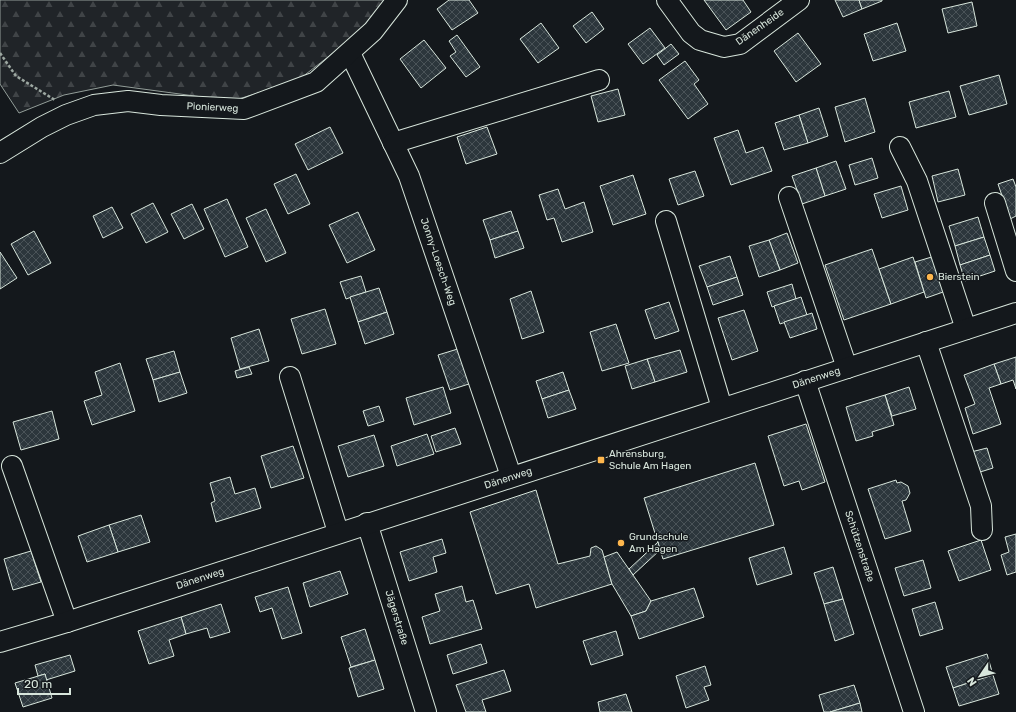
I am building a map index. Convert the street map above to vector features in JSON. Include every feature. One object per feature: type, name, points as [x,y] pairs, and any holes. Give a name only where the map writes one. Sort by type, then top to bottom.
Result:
[{"type":"street","name":"Pionierweg","points":[[0,153],[42,127],[66,115],[94,105],[128,101],[162,105],[244,109],[316,82],[373,31],[397,0]]},
{"type":"street","name":"Dänenheide","points":[[667,0],[691,33],[700,40],[724,47],[740,44],[799,0]]},
{"type":"street","name":"Jonny-Loesch-Weg","points":[[350,53],[409,176],[511,476]]},
{"type":"street","points":[[393,143],[599,80]]},
{"type":"street","points":[[900,146],[917,182],[966,329]]},
{"type":"street","points":[[789,197],[847,368]]},
{"type":"street","points":[[995,203],[1016,272]]},
{"type":"street","points":[[666,221],[722,408]]},
{"type":"street","name":"Dänenweg","points":[[0,642],[67,622],[338,532],[1016,313]]},
{"type":"street","points":[[926,342],[981,506],[982,530]]},
{"type":"street","points":[[290,377],[338,532]]},
{"type":"street","name":"Schützenstraße","points":[[805,381],[914,712]]},
{"type":"street","points":[[12,466],[67,622]]},
{"type":"street","name":"Jägerstraße","points":[[366,523],[426,712]]},
{"type":"path","points":[[0,53],[16,76],[49,95],[57,102],[66,115]]},
{"type":"green space","points":[[0,0],[387,0],[364,29],[297,81],[232,101],[113,85],[64,95],[19,113],[0,84]]},
{"type":"building","points":[[449,0],[469,0],[478,13],[452,30],[437,9]]},
{"type":"building","points":[[704,0],[743,0],[751,12],[726,30]]},
{"type":"building","points":[[835,0],[859,0],[862,9],[843,17]]},
{"type":"building","points":[[859,0],[882,0],[882,1],[862,9]]},
{"type":"building","points":[[972,2],[977,26],[948,33],[942,9]]},
{"type":"building","points":[[592,12],[604,29],[586,43],[573,26]]},
{"type":"building","points":[[541,23],[559,48],[538,63],[520,39]]},
{"type":"building","points":[[897,23],[906,51],[873,61],[864,34]]},
{"type":"building","points":[[650,28],[665,48],[643,64],[628,44]]},
{"type":"building","points":[[798,33],[821,64],[796,82],[774,51]]},
{"type":"building","points":[[457,35],[480,67],[466,77],[450,56],[456,52],[449,41]]},
{"type":"building","points":[[424,40],[446,68],[421,88],[400,59]]},
{"type":"building","points":[[671,44],[679,54],[664,65],[657,55]]},
{"type":"building","points":[[685,61],[699,80],[694,84],[708,104],[688,119],[659,80]]},
{"type":"building","points":[[999,75],[1007,104],[969,115],[960,86]]},
{"type":"building","points":[[618,89],[625,115],[598,122],[591,96]]},
{"type":"building","points":[[949,91],[956,117],[916,128],[909,102]]},
{"type":"building","points":[[865,98],[875,132],[845,142],[835,107]]},
{"type":"building","points":[[819,108],[828,136],[808,143],[799,115]]},
{"type":"building","points":[[799,115],[808,143],[784,150],[775,123]]},
{"type":"building","points":[[330,127],[343,153],[308,170],[295,144]]},
{"type":"building","points":[[487,127],[497,154],[466,164],[457,137]]},
{"type":"building","points":[[738,130],[746,153],[763,147],[772,171],[731,185],[714,138]]},
{"type":"building","points":[[872,158],[878,178],[855,185],[849,165]]},
{"type":"building","points":[[836,161],[846,189],[825,196],[816,168]]},
{"type":"building","points":[[816,168],[825,196],[802,204],[792,176]]},
{"type":"building","points":[[958,169],[965,195],[938,202],[932,176]]},
{"type":"building","points":[[695,171],[704,196],[678,205],[669,179]]},
{"type":"building","points":[[296,174],[310,204],[288,214],[274,184]]},
{"type":"building","points":[[633,175],[646,214],[613,225],[600,186]]},
{"type":"building","points":[[1013,179],[1016,187],[1016,216],[1010,219],[998,184]]},
{"type":"building","points":[[901,186],[908,210],[882,218],[874,194]]},
{"type":"building","points":[[558,189],[565,209],[584,202],[593,232],[562,242],[554,218],[547,220],[539,195]]},
{"type":"building","points":[[227,199],[248,247],[225,257],[204,209]]},
{"type":"building","points":[[153,203],[168,232],[146,243],[131,214]]},
{"type":"building","points":[[192,204],[204,229],[184,239],[171,214]]},
{"type":"building","points":[[112,207],[123,228],[103,238],[93,216]]},
{"type":"building","points":[[266,209],[286,253],[266,262],[246,218]]},
{"type":"building","points":[[511,211],[518,231],[490,240],[483,220]]},
{"type":"building","points":[[358,212],[375,250],[347,263],[329,225]]},
{"type":"building","points":[[978,217],[984,237],[955,246],[949,226]]},
{"type":"building","points":[[34,231],[51,263],[28,275],[11,244]]},
{"type":"building","points":[[518,231],[524,248],[495,258],[490,240]]},
{"type":"building","points":[[787,233],[798,263],[780,270],[769,240]]},
{"type":"building","points":[[984,237],[990,255],[960,265],[955,246]]},
{"type":"building","points":[[769,240],[780,270],[759,277],[749,246]]},
{"type":"building","points":[[872,249],[891,304],[844,320],[825,265]]},
{"type":"building","points":[[0,252],[17,278],[0,289]]},
{"type":"building","points":[[990,255],[995,271],[965,281],[960,265]]},
{"type":"building","points":[[730,256],[737,277],[707,287],[699,266]]},
{"type":"building","name":"Bierstein","points":[[935,256],[946,291],[926,298],[915,262]]},
{"type":"building","points":[[913,257],[924,292],[891,304],[879,269]]},
{"type":"building","points":[[361,276],[366,292],[346,299],[340,282]]},
{"type":"building","points":[[737,277],[743,295],[713,305],[707,287]]},
{"type":"building","points":[[792,284],[796,299],[772,307],[767,292]]},
{"type":"building","points":[[379,288],[387,312],[358,322],[350,297]]},
{"type":"building","points":[[531,291],[544,332],[522,339],[510,299]]},
{"type":"building","points":[[801,297],[807,315],[780,324],[774,306]]},
{"type":"building","points":[[669,302],[679,331],[655,339],[645,310]]},
{"type":"building","points":[[325,309],[336,344],[302,354],[291,319]]},
{"type":"building","points":[[744,310],[758,351],[732,360],[718,318]]},
{"type":"building","points":[[387,312],[394,334],[365,344],[358,322]]},
{"type":"building","points":[[812,313],[817,329],[790,338],[784,322]]},
{"type":"building","points":[[616,324],[629,363],[602,371],[590,332]]},
{"type":"building","points":[[259,329],[269,361],[240,369],[231,338]]},
{"type":"building","points":[[461,348],[472,383],[450,390],[438,355]]},
{"type":"building","points":[[680,350],[687,372],[655,382],[647,359]]},
{"type":"building","points":[[174,351],[180,372],[153,380],[146,359]]},
{"type":"building","points":[[1016,357],[1016,389],[1013,380],[1001,384],[994,364]]},
{"type":"building","points":[[647,359],[655,382],[632,389],[625,366]]},
{"type":"building","points":[[120,363],[135,411],[92,425],[84,401],[102,395],[95,372]]},
{"type":"building","points":[[994,364],[1001,384],[989,388],[1001,424],[973,434],[965,408],[975,404],[964,375]]},
{"type":"building","points":[[249,367],[252,374],[237,378],[235,371]]},
{"type":"building","points":[[180,372],[187,393],[159,402],[153,380]]},
{"type":"building","points":[[563,372],[569,390],[542,399],[536,381]]},
{"type":"building","points":[[443,387],[451,413],[414,425],[406,398]]},
{"type":"building","points":[[909,387],[916,409],[892,416],[885,395]]},
{"type":"building","points":[[569,390],[576,409],[548,418],[542,399]]},
{"type":"building","points":[[885,395],[894,425],[872,432],[873,436],[856,441],[846,407]]},
{"type":"building","points":[[379,406],[384,421],[368,426],[363,411]]},
{"type":"building","points":[[52,411],[59,439],[21,450],[13,422]]},
{"type":"building","points":[[806,424],[825,482],[802,490],[799,481],[784,486],[768,436]]},
{"type":"building","points":[[455,428],[461,444],[436,452],[431,436]]},
{"type":"building","points":[[427,434],[434,454],[397,466],[391,446]]},
{"type":"building","points":[[374,435],[384,466],[348,477],[338,446]]},
{"type":"building","points":[[293,446],[304,478],[271,488],[261,456]]},
{"type":"building","points":[[987,448],[993,468],[977,473],[971,452]]},
{"type":"building","points":[[755,463],[774,525],[663,559],[644,498]]},
{"type":"building","points":[[230,477],[235,494],[255,488],[261,508],[216,522],[211,503],[215,501],[210,483]]},
{"type":"building","points":[[896,480],[897,483],[901,482],[908,486],[910,493],[906,500],[902,501],[911,531],[885,539],[868,489]]},
{"type":"building","points":[[536,490],[558,564],[590,556],[591,548],[596,546],[602,550],[612,584],[536,608],[529,584],[496,594],[470,512]]},
{"type":"building","points":[[141,515],[150,542],[118,552],[109,525]]},
{"type":"building","points":[[109,525],[118,552],[87,562],[78,536]]},
{"type":"building","points":[[1016,534],[1016,572],[1007,575],[1001,555],[1009,552],[1005,537]]},
{"type":"building","points":[[442,539],[446,553],[433,557],[437,572],[409,581],[400,552]]},
{"type":"building","points":[[981,540],[991,570],[959,581],[948,551]]},
{"type":"building","points":[[658,542],[660,550],[633,575],[629,569]]},
{"type":"building","points":[[784,547],[792,574],[757,585],[749,558]]},
{"type":"building","points":[[31,551],[41,582],[13,590],[4,559]]},
{"type":"building","points":[[617,552],[651,601],[646,611],[631,616],[612,584],[604,557]]},
{"type":"building","points":[[923,560],[931,588],[904,596],[895,568]]},
{"type":"building","points":[[833,567],[843,599],[824,604],[814,573]]},
{"type":"building","points":[[340,571],[348,594],[310,607],[303,583]]},
{"type":"building","points":[[462,586],[466,602],[473,600],[482,629],[430,644],[422,617],[440,611],[435,594]]},
{"type":"building","points":[[288,587],[302,633],[282,639],[272,608],[260,612],[255,597]]},
{"type":"building","points":[[694,588],[704,617],[639,639],[631,616],[646,611],[651,601]]},
{"type":"building","points":[[843,599],[854,634],[835,641],[824,604]]},
{"type":"building","points":[[935,602],[943,629],[920,636],[912,609]]},
{"type":"building","points":[[221,604],[230,632],[210,638],[207,628],[186,634],[181,617]]},
{"type":"building","points":[[181,617],[186,634],[169,640],[174,656],[149,664],[138,631]]},
{"type":"building","points":[[365,629],[375,660],[351,667],[341,637]]},
{"type":"building","points":[[616,631],[623,655],[591,665],[583,641]]},
{"type":"building","points":[[481,644],[487,663],[453,674],[447,655]]},
{"type":"building","points":[[987,654],[993,675],[953,688],[946,667]]},
{"type":"building","points":[[70,655],[75,671],[46,680],[45,674],[38,676],[35,665]]},
{"type":"building","points":[[375,660],[384,689],[358,697],[349,668]]},
{"type":"building","points":[[705,666],[711,685],[704,687],[709,700],[686,708],[676,676]]},
{"type":"building","points":[[504,670],[511,691],[482,700],[486,712],[466,712],[456,685]]},
{"type":"building","points":[[45,674],[52,698],[23,707],[15,683]]},
{"type":"building","points":[[993,675],[999,694],[959,706],[953,688]]},
{"type":"building","points":[[854,685],[860,703],[830,712],[824,712],[819,695]]},
{"type":"building","points":[[626,694],[632,712],[600,712],[598,702]]},
{"type":"building","points":[[860,703],[862,712],[830,712]]},
{"type":"place","name":"Bierstein","points":[[930,277]]},
{"type":"place","name":"Ahrensburg, Schule Am Hagen","points":[[601,460]]},
{"type":"place","name":"Grundschule Am Hagen","points":[[621,543]]}]
